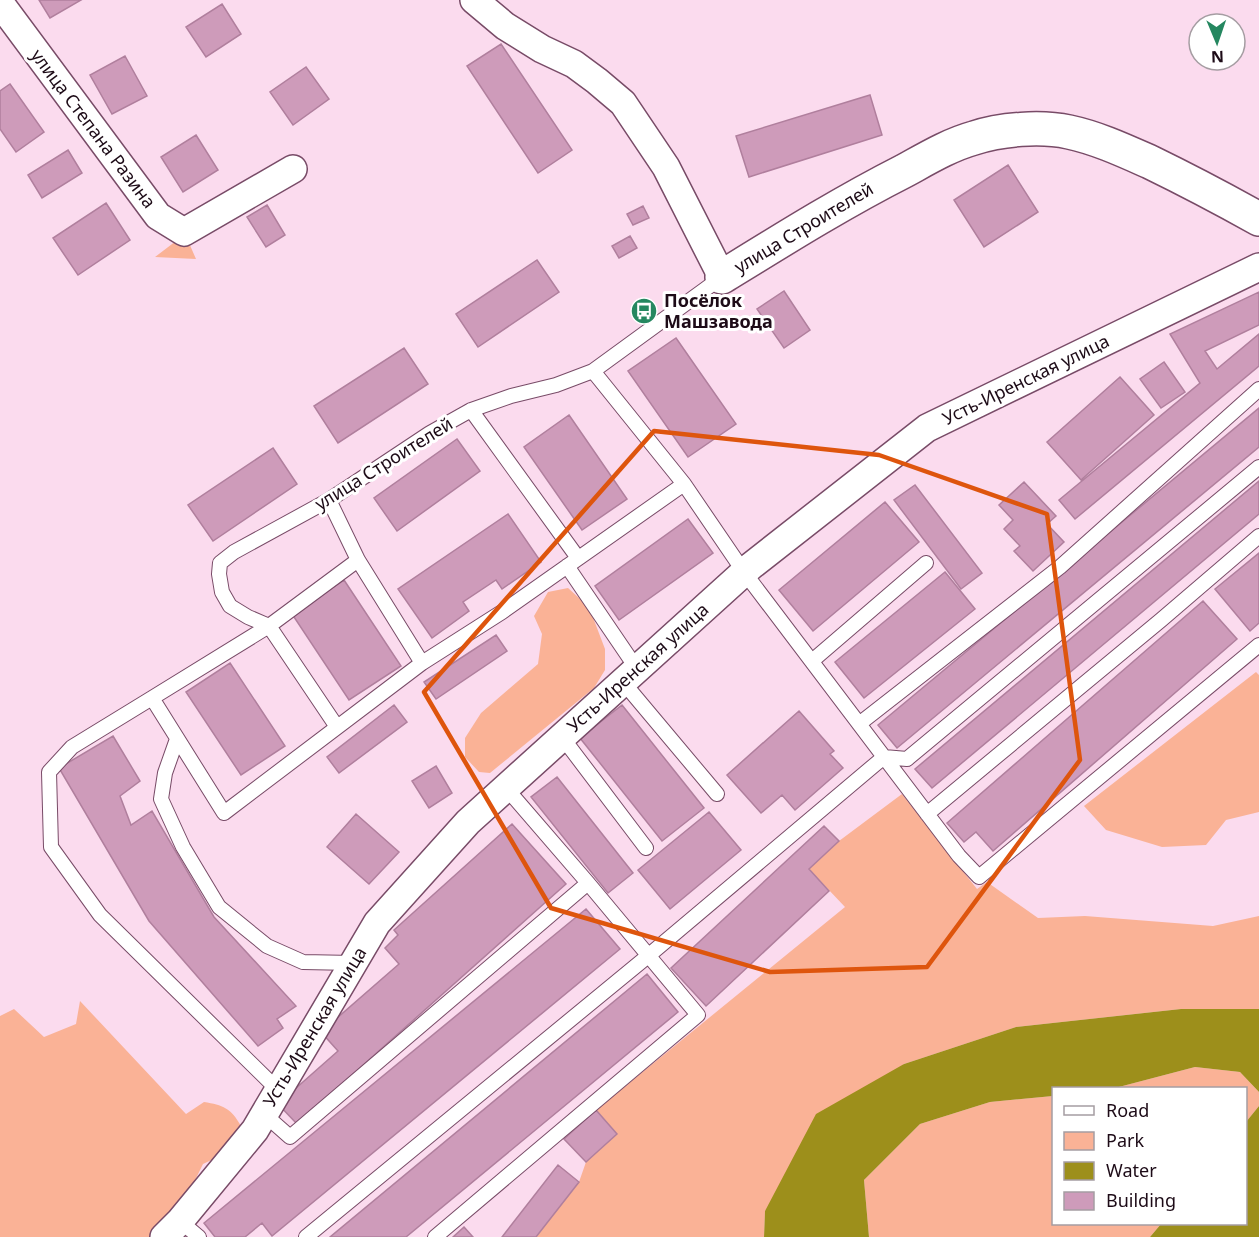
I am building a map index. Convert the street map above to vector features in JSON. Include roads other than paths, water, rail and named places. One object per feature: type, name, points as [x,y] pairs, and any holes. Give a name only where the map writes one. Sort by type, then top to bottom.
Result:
[{"type":"street","points":[[474,0],[505,27],[542,49],[574,64],[623,103],[666,167],[722,277]]},
{"type":"street","name":"улица Степана Разина","points":[[0,3],[158,216],[184,232],[294,169]]},
{"type":"street","name":"улица Строителей","points":[[722,277],[846,201],[940,152],[974,138],[1003,131],[1034,129],[1068,132],[1108,143],[1211,192],[1259,219]]},
{"type":"street","name":"Усть-Иренская улица","points":[[181,1232],[255,1130],[377,923],[468,822],[744,572],[927,428],[1259,267]]},
{"type":"lane","name":"улица Строителей","points":[[269,626],[230,606],[222,592],[220,563],[234,552],[329,500],[430,433],[471,410],[511,396],[556,385],[592,371],[722,277]]},
{"type":"lane","points":[[592,371],[684,484],[744,572],[959,856],[979,878],[1259,645]]},
{"type":"lane","points":[[859,724],[1060,567],[1259,389]]},
{"type":"lane","points":[[471,410],[573,562],[630,675],[717,794]]},
{"type":"lane","points":[[306,1237],[648,956],[884,757],[907,759],[1259,467]]},
{"type":"lane","points":[[152,698],[224,813],[422,663],[502,612],[684,484]]},
{"type":"lane","points":[[329,500],[358,560],[422,663]]},
{"type":"lane","points":[[927,814],[1259,536]]},
{"type":"lane","points":[[278,1090],[100,915],[51,848],[49,772],[72,747],[269,626],[358,560]]},
{"type":"lane","points":[[812,661],[926,563]]},
{"type":"lane","points":[[269,626],[337,727]]},
{"type":"lane","points":[[562,737],[646,848]]},
{"type":"lane","points":[[177,739],[165,773],[161,799],[183,847],[219,907],[267,946],[303,962],[353,963]]},
{"type":"lane","points":[[435,1237],[698,1015],[506,788]]},
{"type":"lane","points":[[264,1114],[290,1137],[588,883]]},
{"type":"water","points":[[1181,1009],[1259,1009],[1259,1092],[1240,1072],[1195,1067],[1119,1087],[1052,1087],[1052,1096],[990,1102],[920,1124],[864,1180],[869,1237],[764,1237],[765,1211],[816,1114],[904,1064],[1016,1027]]},
{"type":"water","points":[[1259,1106],[1259,1237],[1150,1237],[1160,1225],[1247,1225],[1247,1121]]},
{"type":"place","name":"Посёлок Машзавода","points":[[644,311]]}]
